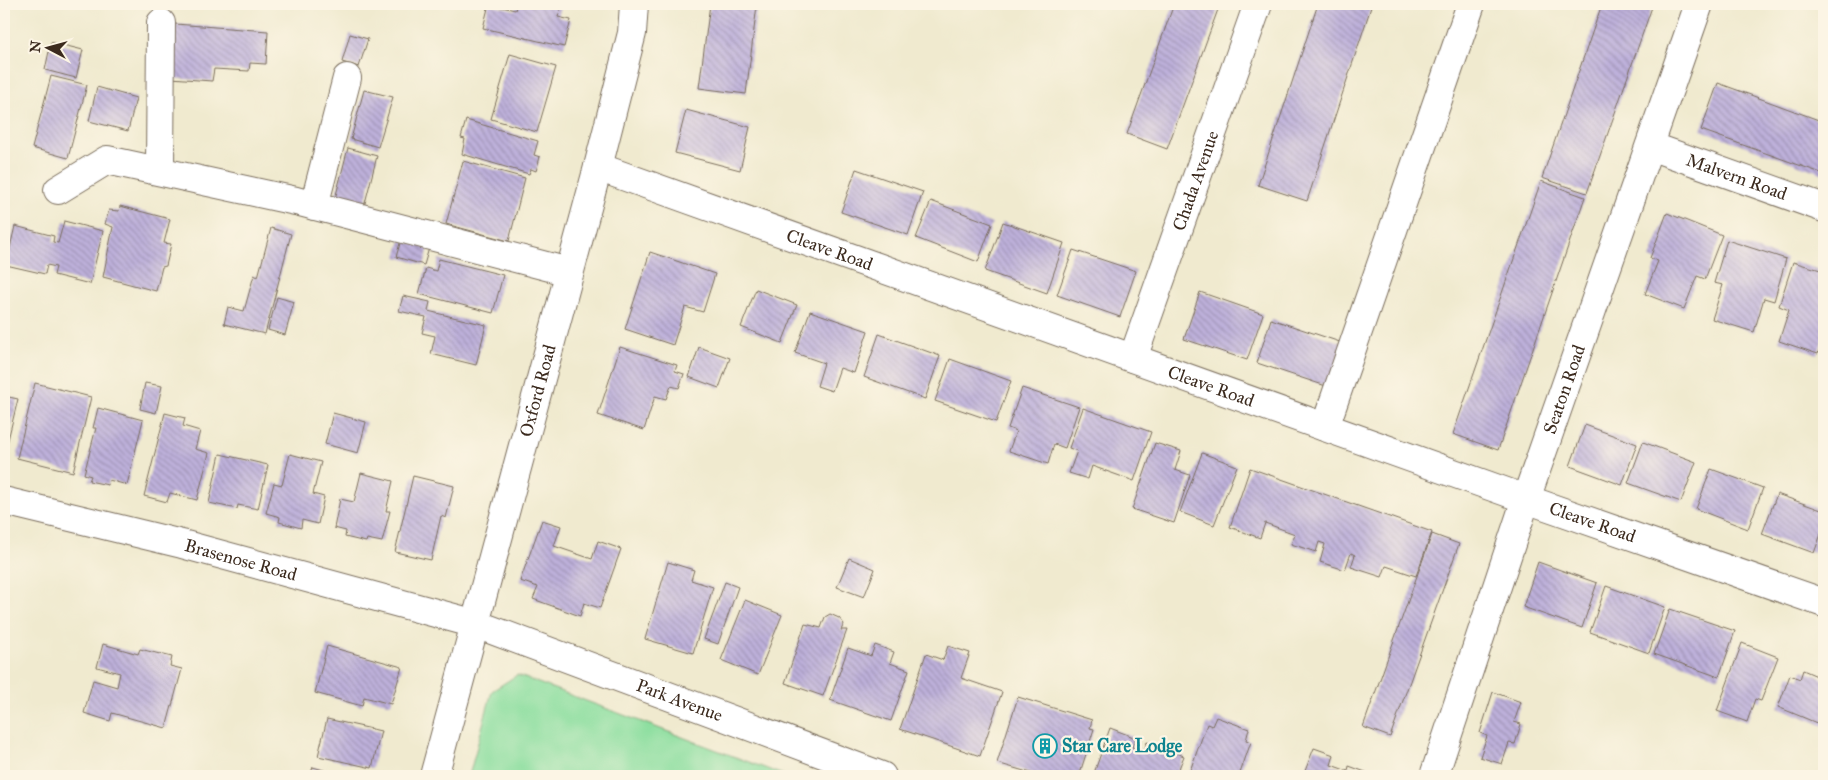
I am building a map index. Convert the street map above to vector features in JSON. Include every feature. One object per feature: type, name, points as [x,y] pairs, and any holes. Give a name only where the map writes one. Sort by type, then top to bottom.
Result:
[{"type":"street","name":"Oxford Road","points":[[434,776],[598,167],[632,34],[634,4]]},
{"type":"street","name":"Chada Avenue","points":[[1133,358],[1258,4]]},
{"type":"street","points":[[1325,427],[1470,4]]},
{"type":"street","name":"Seaton Road","points":[[1434,776],[1526,499],[1699,4]]},
{"type":"street","points":[[160,172],[161,23]]},
{"type":"street","points":[[314,206],[347,78]]},
{"type":"street","name":"Malvern Road","points":[[1650,146],[1824,208]]},
{"type":"street","points":[[58,190],[107,160],[314,206],[569,272]]},
{"type":"street","name":"Cleave Road","points":[[598,167],[1526,499],[1824,603]]},
{"type":"street","name":"Brasenose Road","points":[[4,500],[182,544],[476,624]]},
{"type":"street","name":"Park Avenue","points":[[476,624],[882,776]]},
{"type":"green space","points":[[517,675],[786,776],[469,776],[492,691]]},
{"type":"building","points":[[489,4],[515,10],[517,4],[567,4],[566,8],[561,7],[558,17],[571,20],[564,47],[483,28]]},
{"type":"building","points":[[710,4],[757,5],[746,94],[699,88]]},
{"type":"building","points":[[1174,4],[1220,4],[1167,149],[1127,134]]},
{"type":"building","points":[[1318,4],[1372,4],[1307,201],[1258,185]]},
{"type":"building","points":[[1602,4],[1653,4],[1587,193],[1542,178]]},
{"type":"building","points":[[175,24],[268,31],[266,64],[250,63],[249,71],[214,69],[212,81],[171,78]]},
{"type":"building","points":[[350,34],[368,39],[359,67],[342,62]]},
{"type":"building","points":[[51,42],[83,50],[76,78],[45,70]]},
{"type":"building","points":[[510,54],[556,67],[537,132],[491,119]]},
{"type":"building","points":[[51,76],[87,85],[68,158],[32,148]]},
{"type":"building","points":[[1718,83],[1824,122],[1824,174],[1701,130]]},
{"type":"building","points":[[97,87],[136,98],[128,131],[89,121]]},
{"type":"building","points":[[364,90],[393,97],[378,147],[351,139]]},
{"type":"building","points":[[686,110],[750,127],[740,170],[675,153]]},
{"type":"building","points":[[466,120],[538,141],[534,155],[540,157],[536,171],[531,169],[529,174],[462,154],[465,139],[461,138]]},
{"type":"building","points":[[348,148],[377,156],[364,207],[335,199]]},
{"type":"building","points":[[463,161],[525,178],[509,241],[446,224]]},
{"type":"building","points":[[856,169],[923,192],[908,235],[841,212]]},
{"type":"building","points":[[1541,181],[1585,197],[1498,450],[1453,434]]},
{"type":"building","points":[[931,201],[992,224],[978,262],[916,238]]},
{"type":"building","points":[[120,206],[170,219],[164,243],[171,244],[166,266],[162,267],[156,291],[103,277],[113,227],[105,224],[109,210],[119,211]]},
{"type":"building","points":[[1667,213],[1722,235],[1705,279],[1697,276],[1684,309],[1645,294],[1658,261],[1650,258]]},
{"type":"building","points":[[64,221],[103,231],[90,284],[54,275],[56,267],[47,265],[45,274],[6,265],[15,226],[54,236],[53,242],[58,243]]},
{"type":"building","points":[[1003,222],[1064,243],[1047,293],[985,271]]},
{"type":"building","points":[[271,228],[291,234],[265,334],[224,324],[228,307],[244,311],[254,275],[258,277]]},
{"type":"building","points":[[401,240],[429,248],[424,265],[396,257]]},
{"type":"building","points":[[1727,240],[1786,259],[1774,301],[1764,298],[1754,332],[1712,319],[1723,285],[1714,283]]},
{"type":"building","points":[[1073,250],[1136,271],[1120,317],[1057,295]]},
{"type":"building","points":[[650,252],[715,274],[703,312],[685,307],[673,345],[625,329]]},
{"type":"building","points":[[439,259],[503,275],[493,313],[419,294],[426,268],[436,271]]},
{"type":"building","points":[[1793,262],[1824,271],[1824,334],[1818,354],[1779,341],[1789,310],[1779,306]]},
{"type":"building","points":[[756,289],[797,305],[782,343],[741,327]]},
{"type":"building","points":[[1200,292],[1263,314],[1247,360],[1184,339]]},
{"type":"building","points":[[403,296],[430,302],[428,311],[486,325],[476,365],[431,354],[435,336],[422,333],[426,317],[399,311]]},
{"type":"building","points":[[277,297],[294,302],[285,335],[268,330]]},
{"type":"building","points":[[810,311],[868,331],[854,373],[840,368],[832,391],[817,386],[824,363],[795,353]]},
{"type":"building","points":[[1271,319],[1343,343],[1329,387],[1257,363]]},
{"type":"building","points":[[879,334],[940,356],[925,399],[864,377]]},
{"type":"building","points":[[620,347],[677,365],[675,371],[684,374],[679,388],[671,386],[666,399],[655,396],[644,430],[598,415]]},
{"type":"building","points":[[699,347],[730,358],[719,388],[689,377]]},
{"type":"building","points":[[950,359],[1011,381],[996,422],[935,401]]},
{"type":"building","points":[[35,383],[91,397],[73,472],[17,458]]},
{"type":"building","points":[[145,383],[162,386],[156,413],[140,409]]},
{"type":"building","points":[[1022,388],[1079,407],[1065,448],[1054,444],[1048,464],[1009,451],[1016,431],[1008,428]]},
{"type":"building","points":[[4,396],[18,399],[4,456]]},
{"type":"building","points":[[98,408],[143,420],[127,485],[109,480],[108,485],[89,481],[91,476],[84,474],[96,428],[93,428]]},
{"type":"building","points":[[1083,408],[1151,432],[1134,481],[1092,466],[1088,479],[1069,473],[1077,451],[1069,448]]},
{"type":"building","points":[[165,413],[185,418],[183,426],[200,431],[195,449],[209,453],[197,500],[170,493],[167,502],[144,496]]},
{"type":"building","points":[[333,413],[366,422],[358,453],[325,444]]},
{"type":"building","points":[[1585,425],[1637,444],[1622,485],[1570,466]]},
{"type":"building","points":[[1643,442],[1696,462],[1681,502],[1628,483]]},
{"type":"building","points":[[1155,443],[1181,451],[1175,470],[1190,475],[1174,523],[1132,509]]},
{"type":"building","points":[[1202,453],[1237,466],[1214,525],[1180,512]]},
{"type":"building","points":[[220,454],[268,465],[258,509],[238,505],[237,509],[209,503]]},
{"type":"building","points":[[290,454],[321,462],[313,494],[324,497],[318,524],[302,520],[301,528],[279,522],[280,517],[266,513],[274,483],[282,485]]},
{"type":"building","points":[[1250,468],[1432,532],[1416,576],[1386,566],[1382,577],[1351,567],[1355,555],[1351,553],[1345,570],[1320,562],[1325,544],[1319,542],[1316,552],[1291,544],[1295,534],[1265,523],[1260,538],[1230,527]]},
{"type":"building","points":[[1711,469],[1763,488],[1748,529],[1696,509]]},
{"type":"building","points":[[361,473],[393,481],[386,511],[390,511],[382,542],[367,539],[366,542],[345,537],[346,531],[334,528],[340,499],[354,502]]},
{"type":"building","points":[[413,476],[454,486],[446,518],[441,516],[431,560],[395,552]]},
{"type":"building","points":[[1777,494],[1824,511],[1824,526],[1814,553],[1762,534]]},
{"type":"building","points":[[542,520],[561,526],[554,546],[592,559],[598,541],[621,549],[600,608],[584,603],[580,616],[533,599],[538,587],[520,581]]},
{"type":"building","points":[[1432,534],[1459,544],[1390,737],[1363,727]]},
{"type":"building","points":[[849,558],[875,569],[864,597],[837,587]]},
{"type":"building","points":[[668,562],[694,570],[691,580],[713,587],[693,653],[645,639]]},
{"type":"building","points":[[1538,562],[1597,583],[1582,628],[1523,607]]},
{"type":"building","points":[[725,582],[738,587],[718,644],[704,639]]},
{"type":"building","points":[[1606,586],[1665,607],[1649,653],[1590,632]]},
{"type":"building","points":[[745,600],[782,615],[758,675],[721,660]]},
{"type":"building","points":[[1670,609],[1735,631],[1719,677],[1654,654]]},
{"type":"building","points":[[830,614],[839,618],[844,624],[841,630],[847,630],[823,696],[785,683],[805,624],[821,628],[825,617]]},
{"type":"building","points":[[1742,643],[1778,657],[1761,701],[1755,699],[1747,722],[1717,711]]},
{"type":"building","points":[[103,644],[138,654],[140,649],[172,657],[170,666],[182,669],[166,728],[112,713],[110,721],[84,713],[93,680],[117,687],[120,673],[97,667]]},
{"type":"building","points":[[875,645],[894,652],[890,663],[909,670],[891,721],[830,700],[848,648],[871,656]]},
{"type":"building","points":[[327,646],[402,667],[391,704],[364,697],[362,706],[315,693]]},
{"type":"building","points":[[948,646],[970,653],[961,678],[1002,692],[980,756],[900,729],[926,654],[943,660]]},
{"type":"building","points":[[1803,670],[1824,679],[1824,726],[1778,707],[1790,675],[1800,679]]},
{"type":"building","points":[[1493,692],[1521,702],[1514,722],[1521,724],[1515,744],[1509,743],[1502,764],[1480,757],[1487,736],[1480,733]]},
{"type":"building","name":"Star Care Lodge","points":[[1018,697],[1092,720],[1090,728],[1094,729],[1079,776],[1041,776],[997,763]]},
{"type":"building","points":[[1216,717],[1249,729],[1246,740],[1251,742],[1239,776],[1188,776],[1207,724],[1212,726]]},
{"type":"building","points":[[327,719],[381,731],[372,768],[318,756]]},
{"type":"building","points":[[1110,728],[1136,738],[1132,747],[1144,751],[1147,742],[1184,756],[1176,776],[1093,776]]},
{"type":"building","points":[[1314,748],[1334,755],[1331,765],[1348,771],[1349,766],[1371,774],[1371,776],[1303,776]]},
{"type":"building","points":[[313,767],[344,776],[310,776]]},
{"type":"place","name":"Star Care Lodge","points":[[1045,746]]}]
